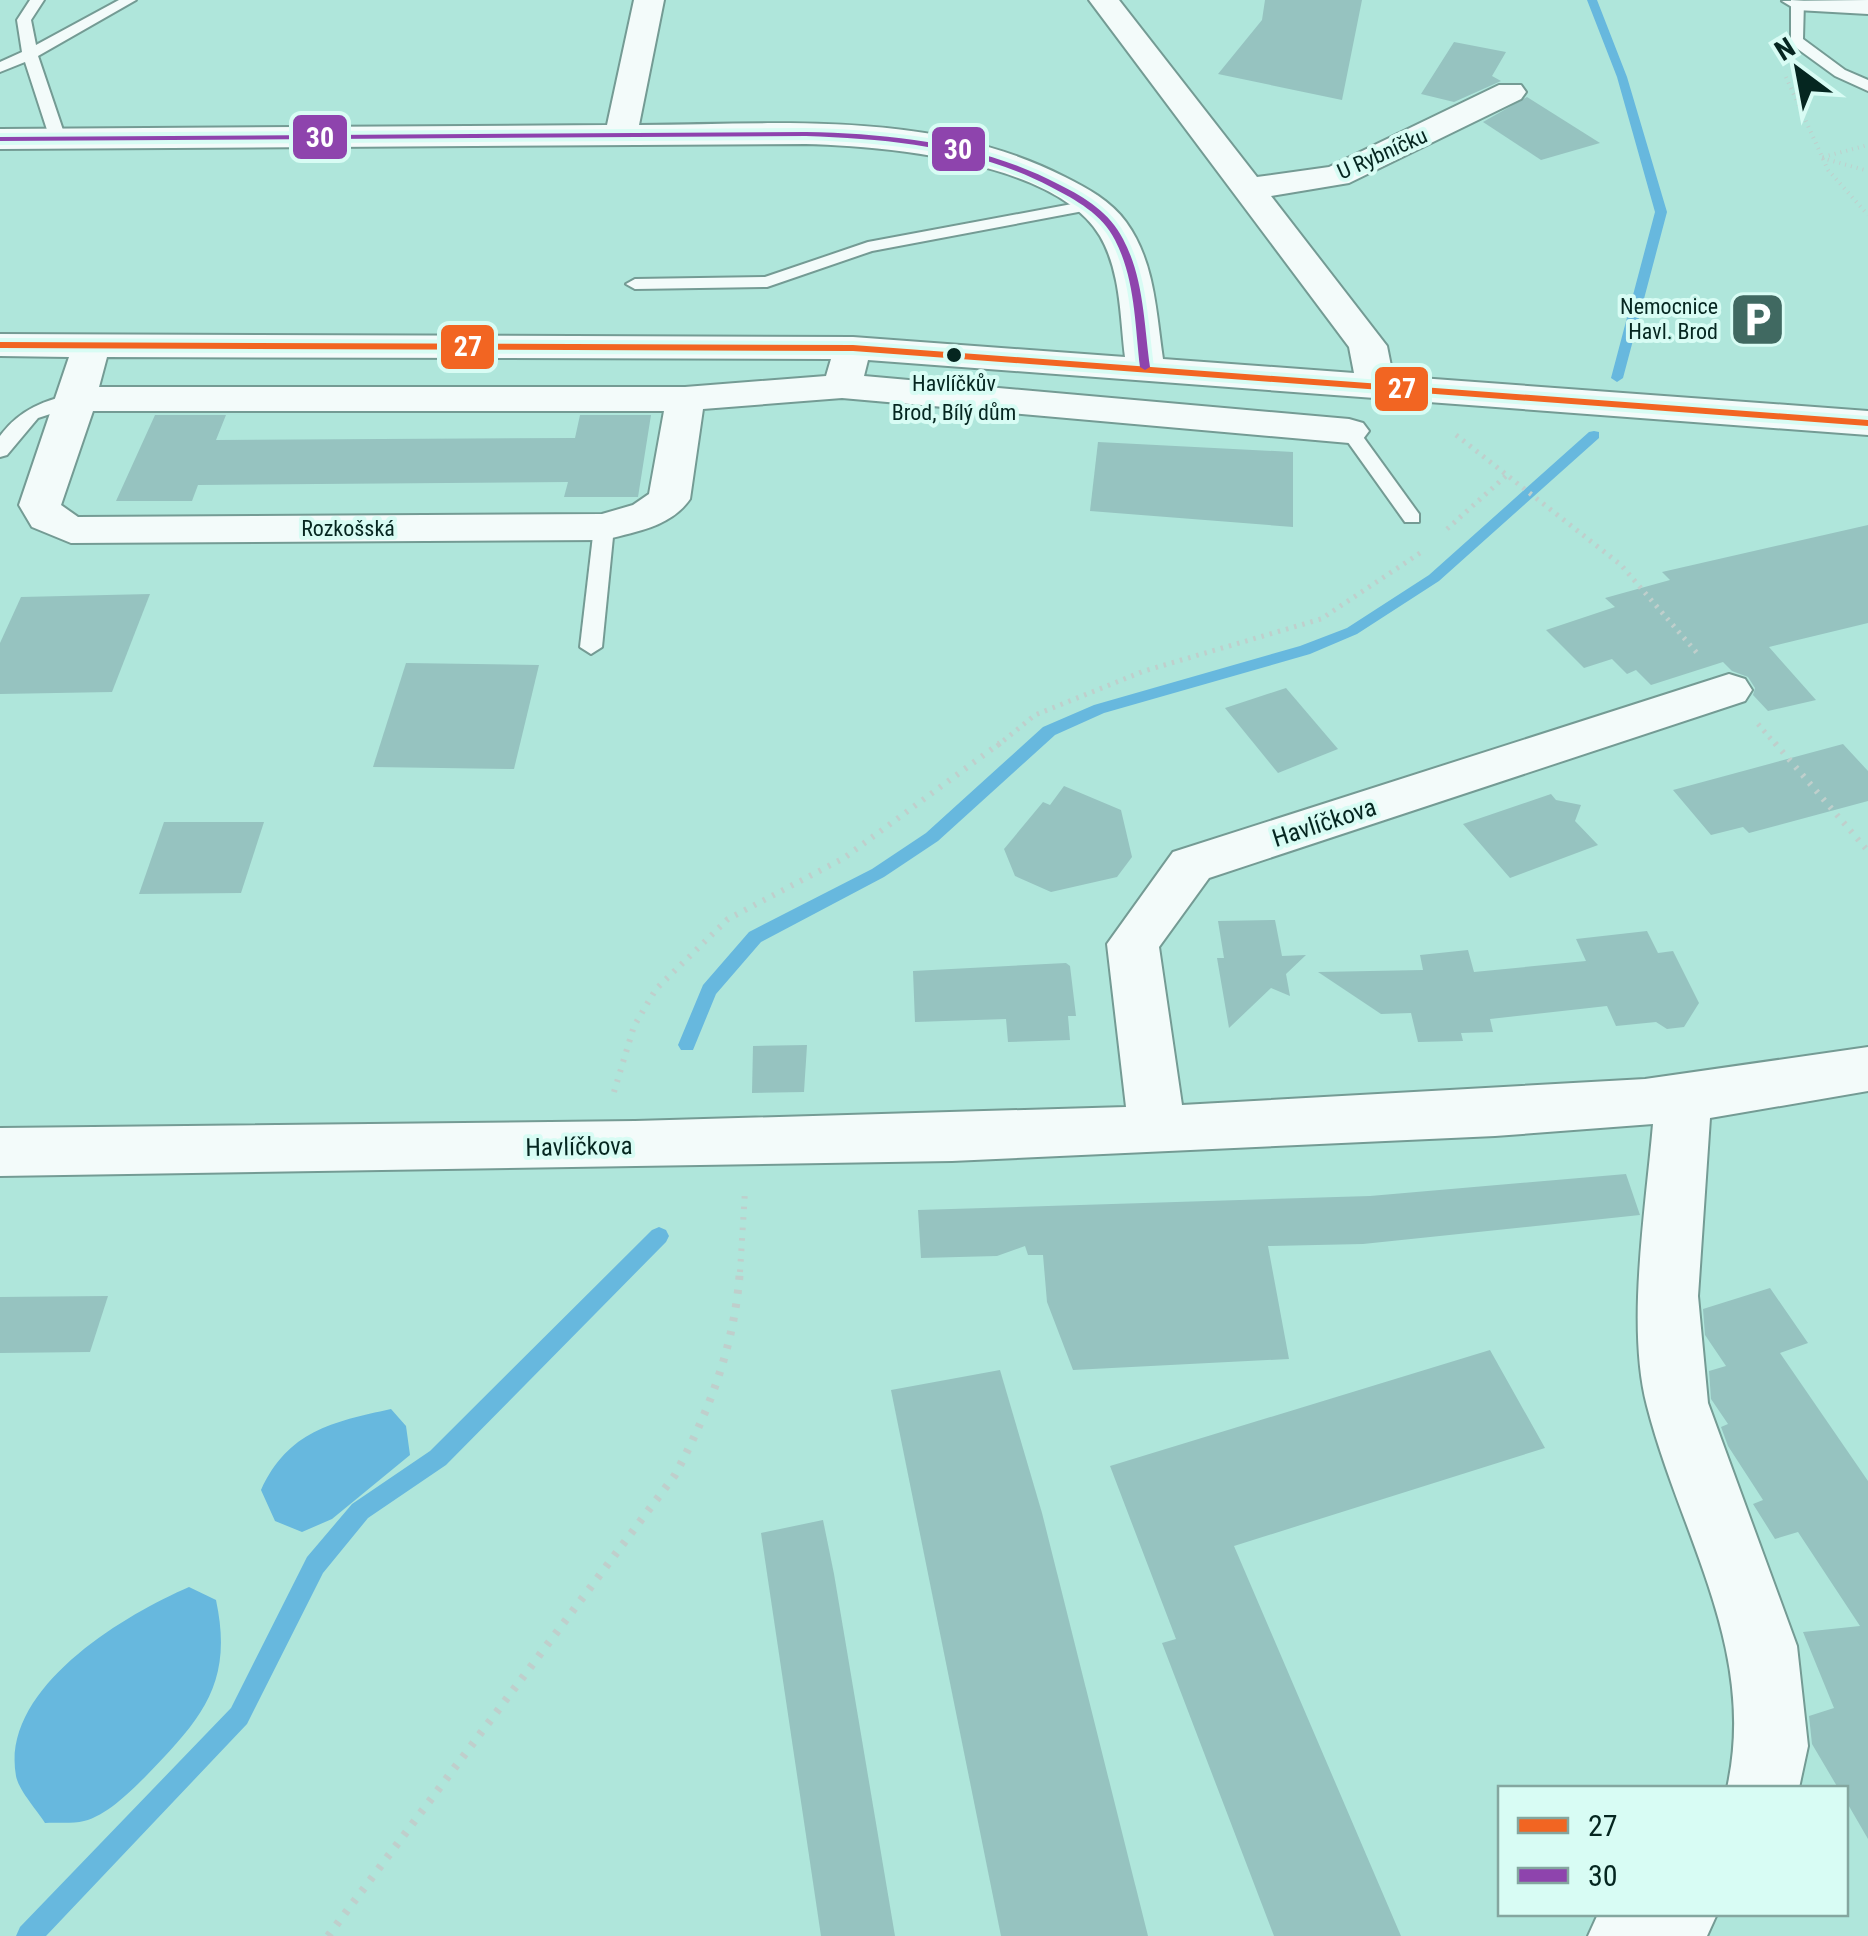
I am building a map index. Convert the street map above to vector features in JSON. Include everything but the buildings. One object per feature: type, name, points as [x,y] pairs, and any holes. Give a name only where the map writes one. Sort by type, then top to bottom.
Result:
[{"type":"street","points":[[621,135],[649,0]]},
{"type":"street","points":[[1104,0],[1368,346],[1376,386]]},
{"type":"street","points":[[1797,1],[1868,5]]},
{"type":"street","name":"U Rybníčku","points":[[1245,189],[1337,176],[1510,92]]},
{"type":"street","points":[[0,139],[854,135],[936,143],[987,154],[1036,174],[1088,206],[1112,227],[1130,270],[1145,367]]},
{"type":"street","points":[[0,344],[853,348],[1868,423]]},
{"type":"street","name":"Rozkošská","points":[[92,344],[40,505],[47,518],[72,530],[604,527],[648,514],[669,499],[685,399]]},
{"type":"street","points":[[842,386],[853,348]]},
{"type":"street","points":[[77,399],[685,399],[842,386],[1349,430]]},
{"type":"street","name":"Havlíčkova","points":[[1157,1130],[1133,944],[1191,865],[1729,690]]},
{"type":"street","name":"Havlíčkova","points":[[0,1152],[599,1146],[1157,1130],[1683,1102],[1868,1069]]},
{"type":"street","points":[[1683,1102],[1668,1296],[1677,1403],[1764,1646],[1772,1746],[1762,1786]]},
{"type":"street","points":[[1626,1936],[1674,1916]]},
{"type":"lane","points":[[37,0],[24,20],[30,54],[58,138]]},
{"type":"lane","points":[[0,68],[128,0]]},
{"type":"lane","points":[[1797,1],[1796,40],[1840,73],[1868,86]]},
{"type":"lane","points":[[0,54],[30,54]]},
{"type":"lane","points":[[635,284],[767,282],[887,242],[1088,206]]},
{"type":"lane","points":[[0,452],[13,428],[30,413],[53,402],[77,399]]},
{"type":"lane","points":[[1349,430],[1412,518]]},
{"type":"lane","points":[[592,647],[604,527]]},
{"type":"path","points":[[1822,158],[1868,145]]},
{"type":"path","points":[[1822,158],[1868,171]]},
{"type":"path","points":[[1822,158],[1838,189],[1868,215]]},
{"type":"path","points":[[1424,390],[1426,411],[1548,504]]},
{"type":"path","points":[[1444,532],[1507,475]]},
{"type":"path","points":[[599,1146],[634,1026],[656,989],[728,920],[844,858],[948,785],[1035,716],[1144,671],[1321,619],[1405,567],[1431,544]]},
{"type":"path","points":[[328,1936],[675,1474],[712,1407],[736,1314],[749,1142]]},
{"type":"water","points":[[391,1409],[406,1426],[410,1455],[332,1519],[302,1532],[275,1521],[261,1490],[284,1454],[314,1432]]},
{"type":"water","points":[[189,1587],[216,1600],[220,1629],[216,1678],[197,1717],[146,1776],[109,1809],[84,1821],[45,1823],[16,1776],[16,1744],[27,1714],[71,1660],[131,1617]]},
{"type":"waterway","points":[[1592,0],[1622,77],[1661,212],[1617,378]]},
{"type":"waterway","points":[[687,1045],[709,990],[755,937],[878,873],[932,837],[1049,731],[1099,709],[1305,650],[1352,631],[1434,578],[1594,435]]},
{"type":"waterway","points":[[29,1936],[239,1716],[315,1565],[360,1511],[438,1458],[659,1236]]},
{"type":"transit line","name":"30","points":[[0,139],[806,134],[939,145],[1033,174],[1077,197],[1107,221],[1128,259],[1145,367]]},
{"type":"transit line","name":"27","points":[[0,345],[853,348],[1868,423]]},
{"type":"place","name":"Nemocnice Havl. Brod","points":[[1757,319]]},
{"type":"place","name":"Havlíčkův Brod, Bílý dům","points":[[954,355]]}]
